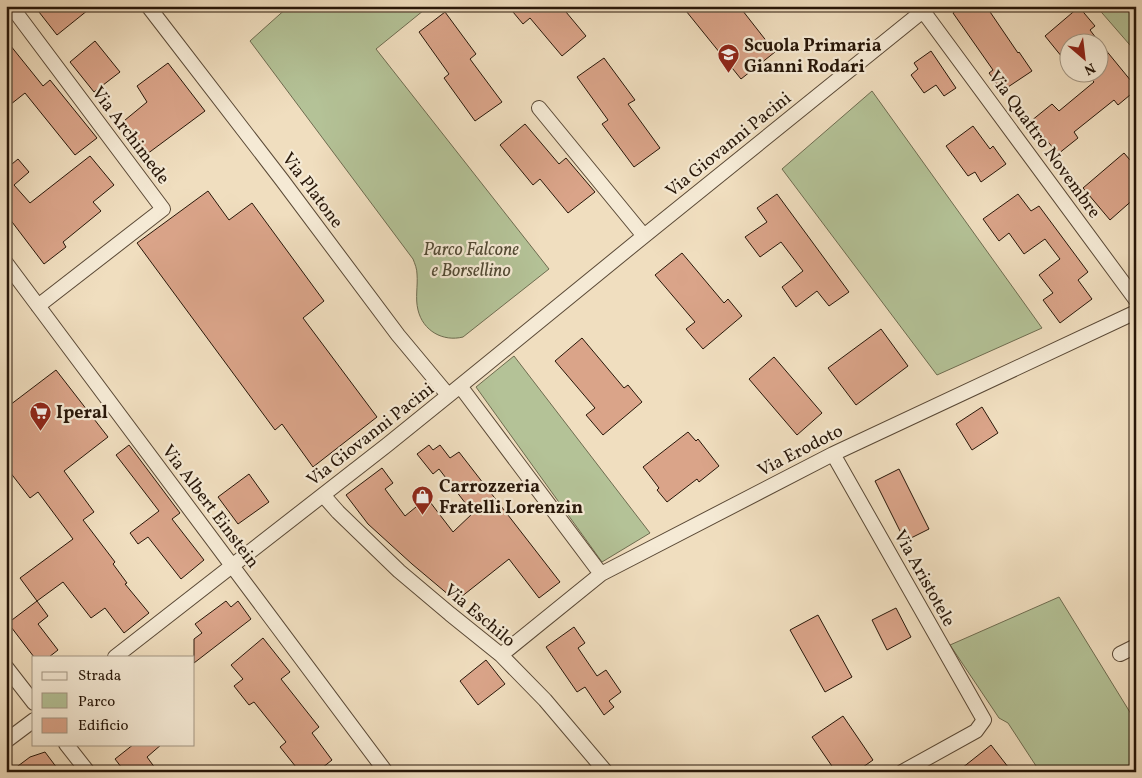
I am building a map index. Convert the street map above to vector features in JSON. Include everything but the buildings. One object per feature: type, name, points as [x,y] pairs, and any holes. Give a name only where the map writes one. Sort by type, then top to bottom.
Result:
[{"type":"street","name":"Via Archimede","points":[[11,6],[162,208],[38,306]]},
{"type":"street","name":"Via Platone","points":[[148,6],[398,335],[448,395]]},
{"type":"street","name":"Via Giovanni Pacini","points":[[116,656],[387,445],[926,9]]},
{"type":"street","name":"Via Quattro Novembre","points":[[926,9],[1136,300]]},
{"type":"street","points":[[539,108],[644,236]]},
{"type":"street","name":"Via Albert Einstein","points":[[6,263],[386,772]]},
{"type":"street","name":"Via Erodoto","points":[[501,655],[602,574],[833,454],[1136,312]]},
{"type":"street","points":[[460,386],[602,574]]},
{"type":"street","name":"Via Aristotele","points":[[833,454],[984,720],[976,731],[902,772]]},
{"type":"street","name":"Via Eschilo","points":[[323,495],[399,571],[501,655],[545,700],[606,772]]},
{"type":"street","points":[[1120,654],[1136,646]]},
{"type":"street","points":[[6,667],[32,700]]},
{"type":"street","points":[[6,741],[32,722]]},
{"type":"street","points":[[68,746],[88,772]]},
{"type":"green space","name":"Parco Falcone e Borsellino","points":[[289,6],[429,6],[376,49],[549,269],[463,337],[448,338],[441,336],[424,324],[417,306],[417,272],[413,259],[250,41]]},
{"type":"green space","points":[[1096,6],[1136,6],[1136,52]]},
{"type":"green space","points":[[872,91],[1042,328],[937,375],[782,169]]},
{"type":"green space","points":[[514,356],[650,533],[602,562],[476,387]]},
{"type":"green space","points":[[1059,597],[1136,722],[1136,772],[1040,772],[1008,723],[999,718],[950,645]]},
{"type":"place","name":"Scuola Primaria Gianni Rodari","points":[[728,74]]},
{"type":"place","name":"Iperal","points":[[40,431]]},
{"type":"place","name":"Carrozzeria Fratelli Lorenzin","points":[[423,515]]}]
